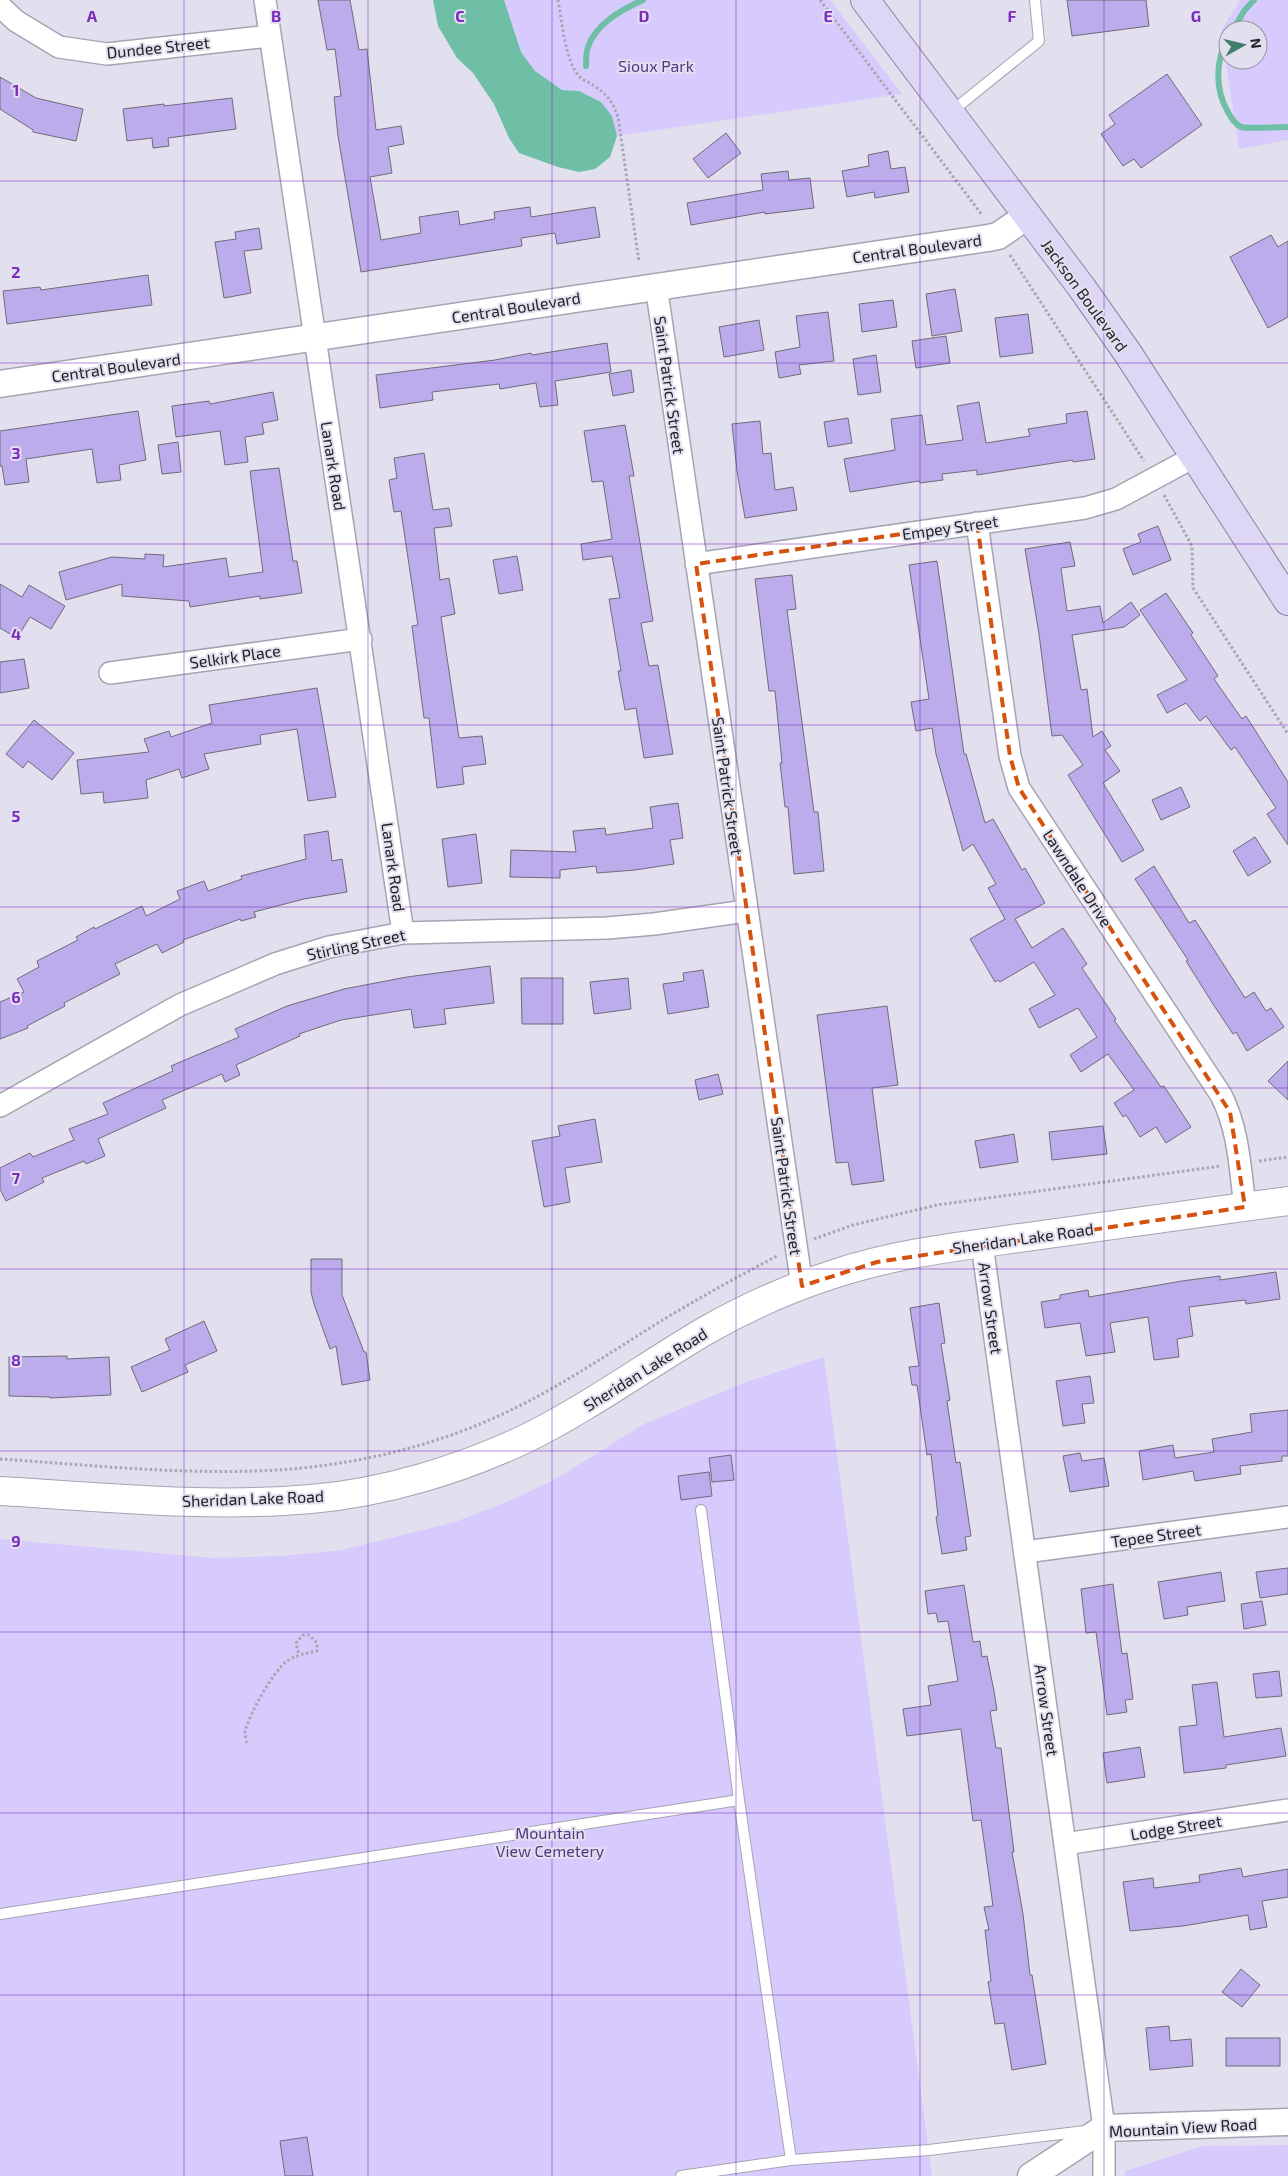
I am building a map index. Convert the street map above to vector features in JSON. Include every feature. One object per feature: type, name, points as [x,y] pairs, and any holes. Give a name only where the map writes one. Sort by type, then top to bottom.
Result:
[{"type":"main road","name":"Jackson Boulevard","points":[[865,0],[1121,344],[1288,601]]},
{"type":"main road","name":"Sheridan Lake Road","points":[[0,1491],[158,1500],[238,1502],[312,1499],[378,1488],[443,1470],[525,1439],[586,1406],[707,1330],[802,1286],[837,1273],[878,1262],[982,1244],[1288,1201]]},
{"type":"street","name":"Lanark Road","points":[[265,0],[403,933]]},
{"type":"street","name":"Dundee Street","points":[[0,6],[16,22],[59,47],[107,54],[270,36]]},
{"type":"street","name":"Central Boulevard","points":[[0,384],[315,338],[656,285],[998,236],[1027,216]]},
{"type":"street","name":"Saint Patrick Street","points":[[656,285],[802,1286]]},
{"type":"street","name":"Empey Street","points":[[696,564],[1085,508],[1116,499],[1194,457]]},
{"type":"street","name":"Lawndale Drive","points":[[976,523],[1010,756],[1019,788],[1221,1095],[1230,1112],[1235,1130],[1245,1207]]},
{"type":"street","name":"Selkirk Place","points":[[110,673],[361,639]]},
{"type":"street","name":"Stirling Street","points":[[0,1106],[180,1005],[228,982],[275,964],[329,947],[403,933],[607,928],[654,924],[746,911]]},
{"type":"street","name":"Arrow Street","points":[[982,1244],[1104,2128],[1104,2176]]},
{"type":"street","name":"Tepee Street","points":[[1025,1552],[1288,1517]]},
{"type":"street","name":"Lodge Street","points":[[1065,1844],[1288,1810]]},
{"type":"street","name":"Mountain View Road","points":[[1031,2176],[1104,2128],[1288,2122]]},
{"type":"lane","points":[[950,113],[1039,41],[1034,0]]},
{"type":"lane","points":[[701,1510],[739,1800],[791,2160]]},
{"type":"lane","points":[[0,1914],[739,1800]]},
{"type":"lane","points":[[681,2176],[791,2160],[929,2150],[1104,2128]]},
{"type":"path","points":[[558,0],[569,56],[574,69],[580,78],[606,94],[614,104],[618,118],[640,262]]},
{"type":"path","points":[[820,0],[998,236],[1105,398],[1155,479],[1192,546],[1193,588],[1288,734]]},
{"type":"path","points":[[0,1459],[159,1469],[238,1470],[317,1466],[394,1451],[459,1431],[511,1410],[570,1378],[725,1282],[796,1246],[854,1225],[938,1205],[1288,1157]]},
{"type":"path","points":[[247,1744],[245,1732],[274,1674],[286,1661],[299,1655],[317,1651],[317,1643],[309,1635],[299,1638],[296,1643],[299,1655]]},
{"type":"highlighted area","points":[[977,523],[1010,756],[1019,788],[1230,1112],[1245,1207],[877,1262],[802,1286],[696,564]]},
{"type":"green space","name":"Sioux Park","points":[[504,0],[830,0],[902,94],[617,136],[612,116],[601,102],[579,91],[562,90],[535,71],[521,52]]},
{"type":"green space","points":[[1240,0],[1288,0],[1288,140],[1239,149],[1227,70],[1268,70],[1268,20],[1228,20]]},
{"type":"green space","name":"Mountain View Cemetery","points":[[824,1357],[932,2176],[0,2176],[0,1539],[214,1558],[281,1556],[342,1550],[455,1522],[511,1500],[554,1480],[644,1424],[746,1382]]},
{"type":"green space","points":[[1288,2145],[1288,2176],[1125,2176],[1125,2171],[1203,2146]]},
{"type":"shaded area","points":[[433,0],[504,0],[521,52],[535,71],[562,90],[579,91],[601,102],[612,116],[617,136],[610,157],[595,169],[579,172],[558,167],[519,153],[509,138],[494,104],[473,73],[457,58],[438,26]]},
{"type":"building","points":[[318,0],[350,0],[359,50],[367,49],[376,130],[401,126],[404,144],[388,147],[392,173],[370,177],[381,240],[421,233],[419,217],[458,211],[460,225],[495,219],[494,212],[530,207],[531,217],[595,207],[600,237],[557,244],[555,233],[521,238],[522,246],[361,272],[338,136],[334,97],[341,96],[335,49],[327,50]]},
{"type":"building","points":[[1067,0],[1146,0],[1149,26],[1072,36]]},
{"type":"building","points":[[1167,74],[1202,125],[1141,168],[1134,159],[1123,166],[1101,134],[1115,124],[1109,115]]},
{"type":"building","points":[[0,77],[36,98],[83,109],[76,141],[33,132],[33,130],[0,109]]},
{"type":"building","points":[[232,98],[236,129],[168,138],[169,146],[153,148],[152,138],[127,141],[123,109]]},
{"type":"building","points":[[726,133],[741,153],[708,178],[693,159]]},
{"type":"building","points":[[888,151],[891,169],[905,167],[909,192],[875,198],[874,192],[847,197],[842,171],[869,166],[868,155]]},
{"type":"building","points":[[788,171],[789,180],[810,178],[814,208],[765,214],[765,212],[691,225],[687,203],[763,190],[761,174]]},
{"type":"building","points":[[259,228],[262,249],[244,251],[251,293],[224,298],[215,242],[236,239],[235,232]]},
{"type":"building","points":[[1271,235],[1278,247],[1288,241],[1288,317],[1268,328],[1230,257]]},
{"type":"building","points":[[148,275],[152,305],[7,324],[3,291],[40,287],[41,290]]},
{"type":"building","points":[[955,289],[962,331],[932,336],[926,294]]},
{"type":"building","points":[[893,300],[897,327],[862,332],[859,304]]},
{"type":"building","points":[[828,312],[834,361],[799,365],[801,374],[779,378],[775,352],[800,347],[796,316]]},
{"type":"building","points":[[1028,314],[1033,353],[1000,357],[995,318]]},
{"type":"building","points":[[759,320],[764,350],[724,357],[719,327]]},
{"type":"building","points":[[946,336],[950,363],[916,368],[912,341]]},
{"type":"building","points":[[607,343],[611,372],[555,381],[558,405],[540,407],[536,383],[500,389],[499,384],[432,392],[433,400],[380,408],[376,375],[495,360],[531,353],[532,355]]},
{"type":"building","points":[[876,355],[881,392],[858,395],[853,359]]},
{"type":"building","points":[[631,370],[634,392],[613,396],[609,374]]},
{"type":"building","points":[[273,392],[278,420],[262,423],[264,434],[245,437],[248,462],[225,465],[220,431],[176,437],[172,406],[209,401],[210,404]]},
{"type":"building","points":[[979,402],[986,443],[1030,436],[1028,429],[1067,423],[1066,414],[1087,411],[1095,459],[1073,462],[1073,460],[977,475],[977,470],[942,474],[943,480],[920,483],[919,481],[850,492],[844,459],[895,450],[891,419],[922,415],[926,445],[963,440],[957,406]]},
{"type":"building","points":[[138,411],[146,460],[119,465],[121,480],[97,483],[92,449],[26,459],[29,482],[5,485],[2,466],[0,466],[0,431]]},
{"type":"building","points":[[848,418],[852,443],[828,447],[824,422]]},
{"type":"building","points":[[760,421],[763,454],[771,453],[775,490],[793,487],[797,510],[745,518],[732,424]]},
{"type":"building","points":[[625,425],[634,476],[629,476],[653,621],[641,623],[649,666],[658,665],[673,754],[644,758],[636,708],[625,710],[618,671],[621,671],[609,599],[620,598],[612,556],[583,560],[581,544],[612,539],[603,481],[592,482],[584,431]]},
{"type":"building","points":[[178,442],[181,472],[162,474],[158,445]]},
{"type":"building","points":[[424,453],[433,510],[449,508],[452,526],[434,528],[440,580],[449,578],[455,614],[441,617],[459,738],[482,736],[486,764],[462,767],[464,784],[437,788],[429,718],[424,718],[412,626],[418,625],[401,511],[394,512],[389,480],[397,478],[394,458]]},
{"type":"building","points":[[279,468],[293,561],[297,561],[302,593],[260,599],[260,596],[190,607],[189,601],[122,596],[122,584],[66,600],[59,572],[112,557],[145,559],[145,554],[164,555],[163,567],[226,558],[229,577],[263,572],[250,471]]},
{"type":"building","points":[[1158,526],[1171,560],[1133,575],[1123,549],[1141,542],[1138,534]]},
{"type":"building","points":[[1070,542],[1075,566],[1061,568],[1067,611],[1100,606],[1103,623],[1131,602],[1140,615],[1124,627],[1072,635],[1081,690],[1087,689],[1093,737],[1102,731],[1111,746],[1105,750],[1120,771],[1103,783],[1144,850],[1122,862],[1068,775],[1083,765],[1062,735],[1052,736],[1039,634],[1025,549]]},
{"type":"building","points":[[517,556],[523,590],[499,594],[493,560]]},
{"type":"building","points":[[937,561],[964,754],[966,754],[985,823],[993,819],[1022,870],[1025,868],[1045,903],[1015,919],[1032,948],[1063,928],[1087,964],[1082,968],[1116,1019],[1114,1020],[1161,1087],[1164,1086],[1191,1127],[1166,1143],[1156,1127],[1140,1137],[1126,1115],[1123,1117],[1114,1103],[1134,1090],[1108,1054],[1081,1072],[1070,1055],[1097,1037],[1078,1008],[1039,1028],[1029,1009],[1055,995],[1034,962],[1000,982],[998,980],[995,982],[970,939],[1005,919],[988,888],[996,884],[973,844],[963,851],[936,754],[932,728],[916,731],[911,702],[929,699],[909,565]]},
{"type":"building","points":[[792,575],[796,609],[787,610],[814,812],[818,812],[824,871],[794,874],[788,807],[785,807],[780,763],[782,763],[775,691],[769,691],[755,579]]},
{"type":"building","points":[[0,584],[22,597],[29,585],[65,606],[51,629],[30,617],[17,638],[0,628]]},
{"type":"building","points":[[1166,593],[1193,633],[1191,635],[1218,676],[1214,679],[1242,719],[1246,716],[1288,782],[1288,845],[1267,814],[1276,808],[1235,747],[1231,750],[1206,716],[1200,721],[1186,703],[1167,713],[1157,695],[1187,680],[1140,610]]},
{"type":"building","points":[[24,659],[29,688],[0,693],[0,662]]},
{"type":"building","points":[[317,688],[336,797],[308,801],[297,729],[260,735],[261,744],[204,754],[209,769],[182,778],[179,769],[146,780],[148,798],[104,803],[103,792],[81,794],[77,760],[149,752],[144,739],[169,731],[171,737],[212,723],[209,705]]},
{"type":"building","points":[[34,720],[74,753],[52,780],[28,761],[23,768],[6,754]]},
{"type":"building","points":[[1181,787],[1190,807],[1161,820],[1152,800]]},
{"type":"building","points":[[678,803],[683,838],[670,840],[674,864],[597,873],[596,866],[560,870],[560,878],[510,877],[511,850],[576,852],[573,831],[605,828],[606,835],[653,828],[650,807]]},
{"type":"building","points":[[328,831],[332,861],[342,859],[347,892],[304,899],[254,912],[256,917],[241,921],[240,919],[183,940],[184,942],[162,953],[157,944],[115,964],[120,974],[64,1003],[65,1006],[27,1026],[28,1028],[0,1039],[0,1002],[24,992],[17,979],[39,967],[37,961],[78,940],[76,937],[94,927],[95,929],[142,906],[146,916],[180,899],[177,891],[204,881],[208,891],[242,879],[241,876],[306,859],[304,835]]},
{"type":"building","points":[[476,834],[482,883],[448,887],[442,839]]},
{"type":"building","points":[[1255,837],[1271,862],[1248,876],[1233,851]]},
{"type":"building","points":[[1154,866],[1189,923],[1195,920],[1245,998],[1254,992],[1266,1011],[1271,1008],[1284,1027],[1247,1051],[1236,1032],[1233,1034],[1213,1004],[1186,961],[1188,960],[1135,879]]},
{"type":"building","points":[[490,966],[494,1003],[444,1009],[446,1024],[414,1028],[411,1009],[341,1020],[299,1034],[300,1036],[236,1065],[240,1075],[225,1082],[222,1074],[162,1100],[166,1108],[98,1139],[105,1156],[86,1164],[84,1161],[42,1178],[44,1182],[6,1201],[0,1189],[0,1168],[30,1153],[33,1157],[74,1140],[69,1129],[108,1114],[103,1103],[173,1071],[171,1066],[239,1037],[235,1029],[287,1006],[344,989],[407,977]]},
{"type":"building","points":[[703,970],[709,1007],[668,1014],[663,984],[684,981],[683,973]]},
{"type":"building","points":[[521,978],[563,978],[563,1024],[522,1024]]},
{"type":"building","points":[[628,978],[631,1009],[594,1014],[590,982]]},
{"type":"building","points":[[887,1006],[898,1085],[872,1088],[884,1181],[852,1185],[848,1162],[836,1163],[817,1015]]},
{"type":"building","points":[[1288,1061],[1288,1100],[1268,1081]]},
{"type":"building","points":[[718,1074],[723,1094],[699,1100],[695,1080]]},
{"type":"building","points":[[595,1119],[602,1162],[565,1168],[570,1202],[544,1207],[532,1141],[560,1136],[558,1126]]},
{"type":"building","points":[[1103,1126],[1107,1154],[1052,1160],[1049,1132]]},
{"type":"building","points":[[1014,1134],[1018,1162],[980,1168],[975,1141]]},
{"type":"building","points":[[311,1259],[342,1259],[342,1295],[364,1352],[366,1352],[370,1380],[342,1385],[336,1346],[330,1349],[311,1292]]},
{"type":"building","points":[[1276,1272],[1280,1299],[1246,1304],[1245,1300],[1189,1307],[1193,1336],[1177,1339],[1179,1357],[1154,1360],[1148,1317],[1110,1323],[1115,1352],[1086,1356],[1080,1323],[1045,1328],[1041,1302],[1060,1299],[1060,1295],[1088,1290],[1089,1297],[1182,1281],[1220,1276],[1220,1280]]},
{"type":"building","points":[[939,1303],[945,1343],[941,1344],[950,1400],[947,1401],[956,1463],[960,1462],[971,1536],[965,1537],[967,1550],[942,1554],[936,1517],[938,1516],[931,1454],[927,1455],[917,1385],[912,1385],[909,1367],[919,1366],[910,1308]]},
{"type":"building","points":[[204,1321],[217,1351],[185,1365],[188,1372],[142,1392],[131,1367],[170,1350],[165,1339]]},
{"type":"building","points":[[67,1356],[67,1359],[109,1357],[111,1395],[50,1398],[9,1396],[9,1357]]},
{"type":"building","points":[[1090,1376],[1094,1403],[1082,1404],[1085,1423],[1063,1426],[1056,1381]]},
{"type":"building","points":[[1288,1410],[1288,1456],[1282,1456],[1282,1461],[1240,1466],[1241,1474],[1195,1481],[1193,1471],[1143,1480],[1139,1451],[1173,1445],[1175,1458],[1214,1452],[1212,1439],[1252,1432],[1250,1414]]},
{"type":"building","points":[[1080,1453],[1082,1461],[1104,1458],[1109,1486],[1070,1492],[1063,1456]]},
{"type":"building","points":[[731,1455],[734,1480],[712,1482],[709,1458]]},
{"type":"building","points":[[709,1472],[712,1496],[681,1500],[678,1476]]},
{"type":"building","points":[[1288,1568],[1288,1594],[1260,1598],[1256,1572]]},
{"type":"building","points":[[1221,1572],[1225,1601],[1187,1607],[1188,1615],[1164,1619],[1158,1582]]},
{"type":"building","points":[[1113,1584],[1122,1654],[1127,1653],[1133,1699],[1125,1700],[1127,1712],[1107,1715],[1096,1632],[1086,1633],[1081,1589]]},
{"type":"building","points":[[964,1585],[973,1642],[980,1641],[982,1657],[987,1656],[994,1691],[997,1710],[990,1711],[996,1748],[1001,1748],[1014,1852],[1012,1852],[1023,1914],[1030,1975],[1032,1975],[1046,2064],[1012,2070],[1004,2023],[995,2024],[988,1982],[991,1981],[985,1930],[989,1930],[984,1907],[993,1906],[981,1820],[973,1821],[961,1729],[907,1736],[903,1709],[931,1705],[928,1686],[958,1681],[948,1621],[938,1622],[936,1613],[928,1614],[925,1591]]},
{"type":"building","points":[[1262,1601],[1266,1625],[1244,1629],[1241,1604]]},
{"type":"building","points":[[1279,1671],[1282,1696],[1256,1698],[1253,1674]]},
{"type":"building","points":[[1217,1682],[1224,1737],[1281,1728],[1286,1756],[1226,1765],[1226,1768],[1184,1773],[1179,1727],[1197,1725],[1192,1685]]},
{"type":"building","points":[[1140,1747],[1145,1777],[1107,1783],[1103,1753]]},
{"type":"building","points":[[1241,1868],[1243,1877],[1288,1869],[1288,1897],[1262,1901],[1267,1927],[1250,1930],[1248,1915],[1183,1926],[1130,1931],[1123,1882],[1153,1878],[1154,1888],[1200,1882],[1199,1875]]},
{"type":"building","points":[[1241,1969],[1260,1985],[1242,2007],[1222,1992]]},
{"type":"building","points":[[1169,2026],[1170,2041],[1191,2039],[1193,2066],[1150,2070],[1146,2028]]},
{"type":"building","points":[[1226,2038],[1280,2038],[1280,2066],[1226,2066]]},
{"type":"building","points":[[307,2137],[313,2176],[285,2176],[280,2141]]},
{"type":"waterway","points":[[586,66],[587,49],[597,31],[619,12],[643,0]]},
{"type":"waterway","points":[[1239,20],[1254,0]]},
{"type":"waterway","points":[[1219,70],[1221,94],[1235,123],[1245,128],[1288,127]]}]
